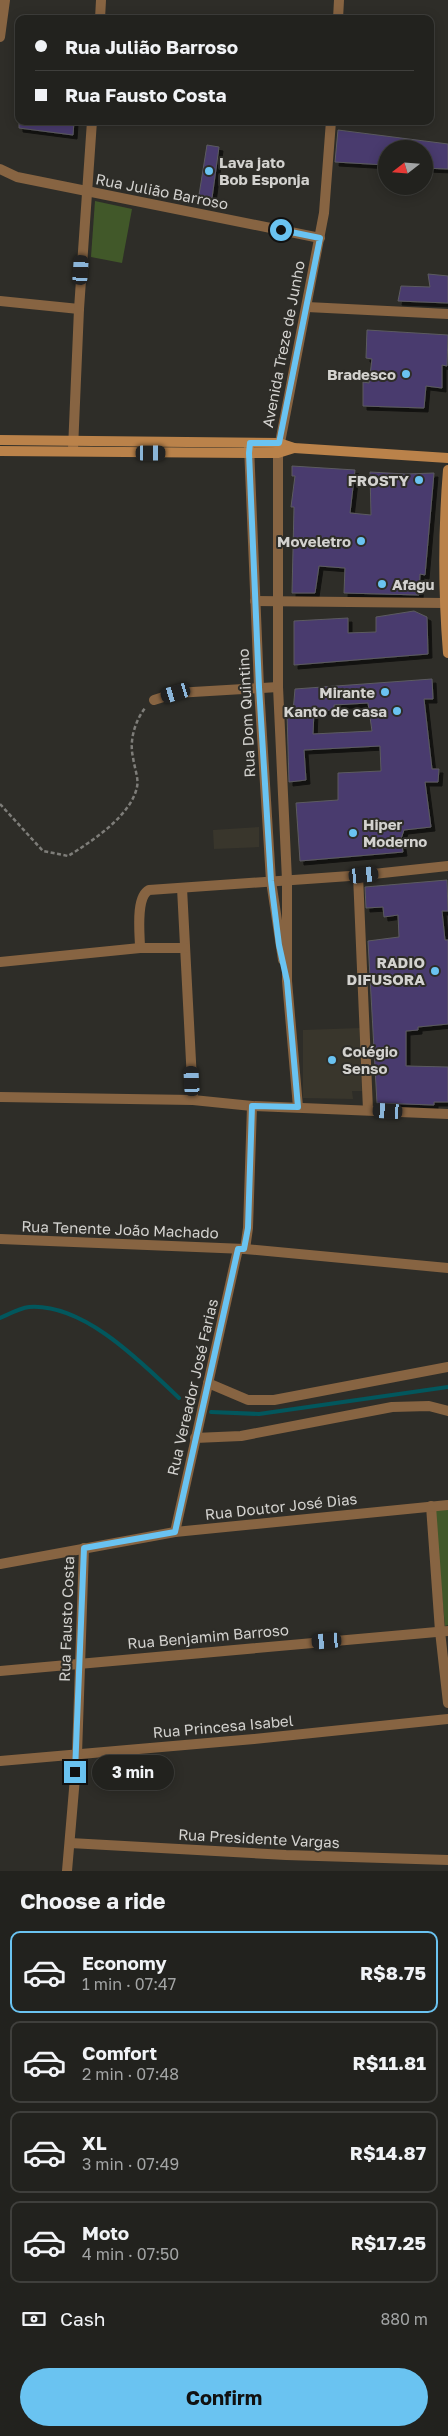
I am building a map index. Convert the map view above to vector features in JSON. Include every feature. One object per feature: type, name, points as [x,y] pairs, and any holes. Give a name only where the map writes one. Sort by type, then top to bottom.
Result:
[{"type":"street","points":[[0,37],[5,0]]},
{"type":"street","points":[[100,15],[101,0]]},
{"type":"street","points":[[338,15],[339,0]]},
{"type":"street","points":[[73,453],[79,309],[92,125]]},
{"type":"street","name":"Avenida Treze de Junho","points":[[278,448],[320,238],[324,212],[331,125]]},
{"type":"street","name":"Rua Julião Barroso","points":[[0,169],[17,177],[320,238]]},
{"type":"street","points":[[0,301],[79,309]]},
{"type":"street","points":[[307,307],[448,314]]},
{"type":"street","points":[[0,440],[249,448]]},
{"type":"street","name":"Rua Dom Quintino","points":[[249,448],[259,687],[271,881],[279,945],[287,981]]},
{"type":"street","name":"Rua Dom Quintino","points":[[278,448],[278,687],[287,880],[287,981],[298,1107]]},
{"type":"street","points":[[0,451],[73,453],[294,448],[448,458]]},
{"type":"street","points":[[448,470],[443,526],[444,603],[448,653]]},
{"type":"street","points":[[255,601],[444,603]]},
{"type":"street","points":[[154,700],[176,693],[278,687]]},
{"type":"street","points":[[140,948],[140,906],[143,894],[149,890],[358,875],[448,866]]},
{"type":"street","points":[[358,875],[368,1110]]},
{"type":"street","points":[[182,888],[194,1100]]},
{"type":"street","points":[[0,962],[140,948],[185,948]]},
{"type":"street","points":[[0,1098],[194,1100],[252,1106],[448,1114]]},
{"type":"street","name":"Rua Vereador José Farias","points":[[175,1532],[208,1383],[241,1249],[248,1228],[252,1106]]},
{"type":"street","name":"Rua Tenente João Machado","points":[[0,1239],[241,1249],[448,1268]]},
{"type":"street","points":[[208,1383],[248,1400],[274,1400],[448,1367]]},
{"type":"street","points":[[195,1438],[241,1436],[392,1407],[429,1406],[448,1411]]},
{"type":"street","name":"Rua Doutor José Dias","points":[[0,1564],[175,1532],[448,1505]]},
{"type":"street","points":[[431,1506],[444,1631],[448,1703]]},
{"type":"street","name":"Rua Fausto Costa","points":[[68,1871],[77,1754],[78,1664],[84,1548]]},
{"type":"street","name":"Rua Benjamim Barroso","points":[[0,1670],[444,1631]]},
{"type":"street","name":"Rua Princesa Isabel","points":[[0,1760],[448,1719]]},
{"type":"street","name":"Rua Presidente Vargas","points":[[70,1843],[286,1855],[448,1860]]},
{"type":"path","points":[[0,804],[43,851],[68,856],[89,843],[116,820],[134,796],[137,786],[131,748],[139,715],[154,700]]},
{"type":"shaded area","points":[[259,827],[259,847],[214,849],[213,830]]},
{"type":"shaded area","name":"Colégio Senso","points":[[361,1028],[362,1091],[352,1091],[353,1099],[303,1098],[303,1030]]},
{"type":"green space","points":[[95,201],[132,209],[122,263],[91,257]]},
{"type":"green space","points":[[448,1509],[448,1625],[445,1626],[434,1510]]},
{"type":"building","points":[[19,125],[74,125],[73,135],[19,128]]},
{"type":"building","points":[[338,130],[417,140],[378,140],[378,165],[335,162]]},
{"type":"building","points":[[433,142],[448,144],[448,169],[433,168]]},
{"type":"building","name":"Lava jato Bob Esponja","points":[[207,145],[219,147],[212,198],[199,195]]},
{"type":"building","points":[[428,274],[448,276],[448,303],[398,301],[401,286],[430,287]]},
{"type":"building","points":[[367,330],[448,335],[447,366],[442,365],[442,388],[426,386],[424,408],[363,406],[363,382],[369,383],[372,359],[366,358]]},
{"type":"building","points":[[292,466],[355,470],[350,513],[371,515],[370,472],[434,473],[425,575],[420,574],[419,595],[344,593],[345,568],[319,566],[315,593],[292,593],[294,507],[291,507],[295,476],[292,476]]},
{"type":"building","points":[[414,611],[427,617],[428,654],[294,665],[294,621],[348,618],[348,633],[376,632],[376,617]]},
{"type":"building","points":[[432,679],[433,699],[424,699],[432,769],[439,769],[438,782],[425,782],[431,827],[404,830],[401,839],[403,852],[300,861],[296,803],[338,800],[338,773],[381,771],[380,746],[304,750],[306,780],[289,782],[287,712],[293,712],[295,689]],"holes":[[[368,703],[372,731],[313,734],[314,711],[334,710],[334,705]]]},
{"type":"building","points":[[447,880],[448,911],[442,911],[445,940],[448,940],[448,1024],[418,1027],[418,1030],[406,1031],[406,1066],[448,1067],[448,1102],[434,1102],[434,1105],[377,1103],[368,941],[399,937],[398,915],[384,917],[383,907],[366,908],[365,887]]},
{"type":"waterway","points":[[0,1318],[29,1307],[50,1308],[70,1315],[91,1325],[111,1338],[148,1368],[179,1398]]},
{"type":"waterway","points":[[211,1412],[259,1414],[448,1387]]},
{"type":"place","name":"Lava jato Bob Esponja","points":[[209,171]]},
{"type":"place","name":"Bradesco","points":[[406,374]]},
{"type":"place","name":"FROSTY","points":[[419,480]]},
{"type":"place","name":"Moveletro","points":[[361,541]]},
{"type":"place","name":"Afagu","points":[[382,584]]},
{"type":"place","name":"Mirante","points":[[385,692]]},
{"type":"place","name":"Kanto de casa","points":[[397,711]]},
{"type":"place","name":"Hiper Moderno","points":[[353,833]]},
{"type":"place","name":"RADIO DIFUSORA","points":[[435,971]]},
{"type":"place","name":"Colégio Senso","points":[[332,1060]]},
{"type":"route","points":[[75,1772],[84,1548],[175,1532],[238,1249],[244,1249],[248,1228],[252,1106],[298,1107],[287,981],[279,945],[271,881],[259,687],[249,453],[250,443],[279,443],[320,238],[281,230]]}]
